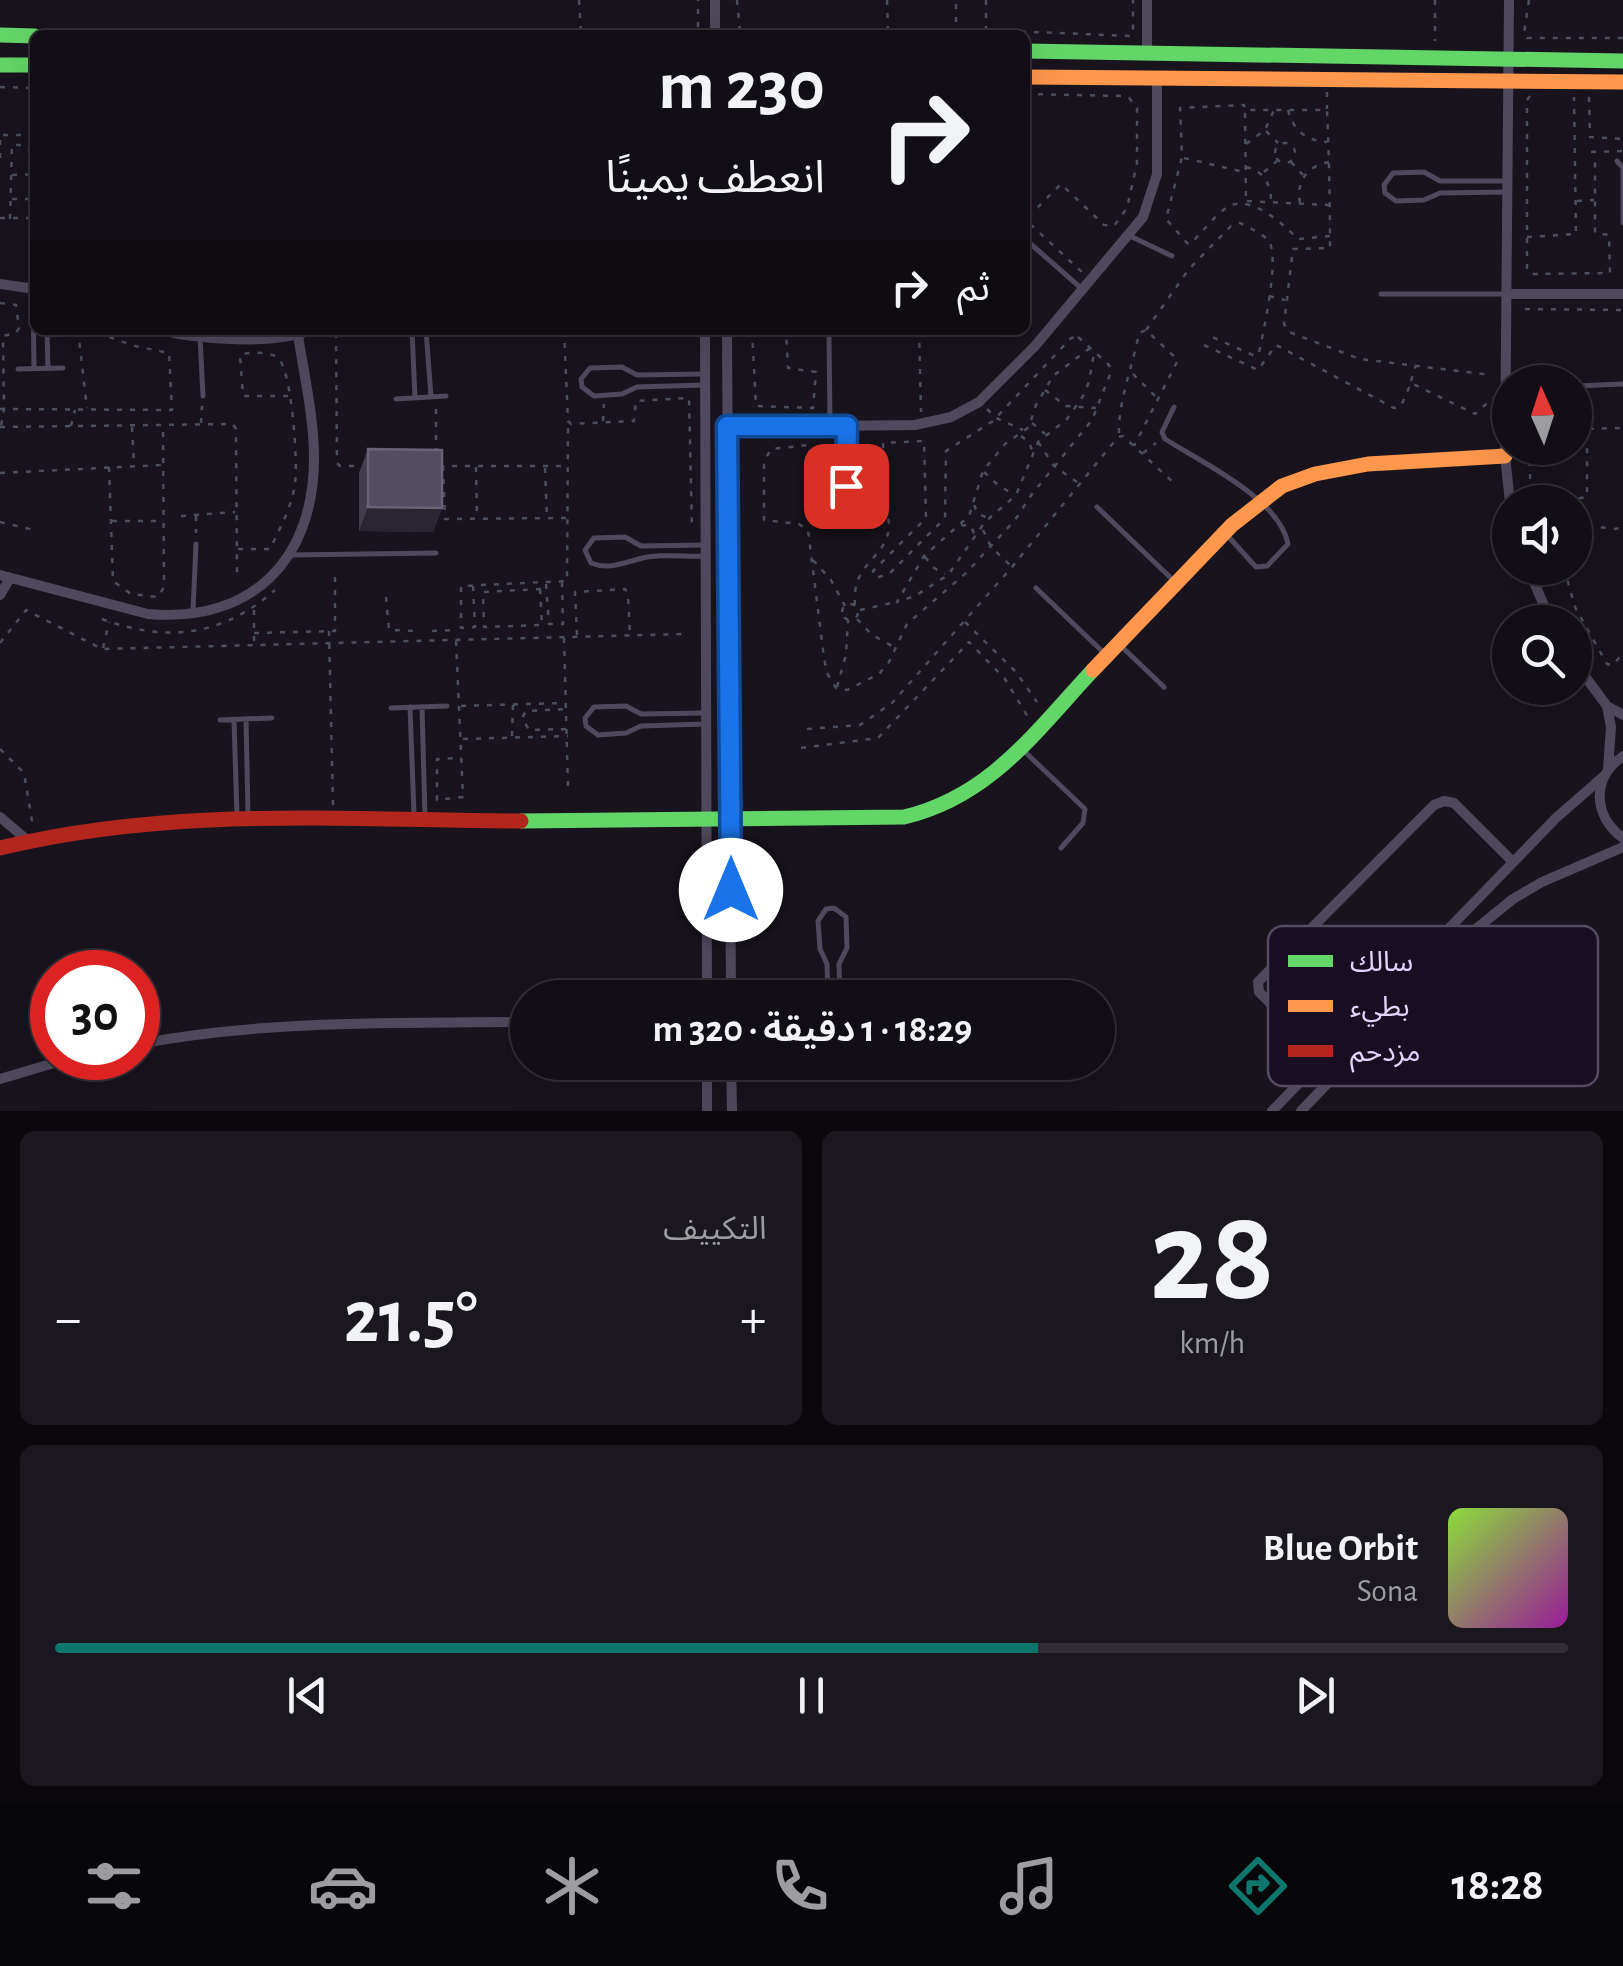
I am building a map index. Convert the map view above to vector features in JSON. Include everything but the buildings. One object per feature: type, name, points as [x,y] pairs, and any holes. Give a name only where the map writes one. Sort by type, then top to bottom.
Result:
[{"type":"street","points":[[715,0],[715,30]]},
{"type":"street","points":[[1147,0],[1147,53]]},
{"type":"street","points":[[1507,365],[1509,0]]},
{"type":"street","points":[[0,35],[30,36]]},
{"type":"street","points":[[1030,52],[1623,61]]},
{"type":"street","points":[[1055,52],[1055,78]]},
{"type":"street","points":[[1220,55],[1220,80]]},
{"type":"street","points":[[0,65],[30,65]]},
{"type":"street","points":[[1030,77],[1623,82]]},
{"type":"street","points":[[727,426],[922,424],[951,417],[978,402],[1035,346],[1130,236],[1152,196],[1158,174],[1157,79]]},
{"type":"street","points":[[0,284],[30,288]]},
{"type":"street","points":[[1506,294],[1623,294]]},
{"type":"street","points":[[0,595],[5,576],[148,614],[193,614],[222,608],[248,595],[272,577],[291,555],[312,491],[314,457],[298,335],[185,335]]},
{"type":"street","points":[[706,335],[706,980]]},
{"type":"street","points":[[727,335],[730,980]]},
{"type":"street","points":[[0,848],[100,827],[243,816],[731,818],[904,816],[930,811],[978,788],[1224,532],[1260,500],[1289,483],[1350,466],[1492,457]]},
{"type":"street","points":[[1592,686],[1607,706],[1623,716]]},
{"type":"street","points":[[1607,706],[1611,727],[1606,773],[1599,790],[1603,817],[1623,838]]},
{"type":"street","points":[[1451,926],[1623,756]]},
{"type":"street","points":[[1314,926],[1434,805],[1444,801],[1454,803],[1513,862]]},
{"type":"street","points":[[0,817],[31,839]]},
{"type":"street","points":[[1480,926],[1542,882],[1623,847]]},
{"type":"street","points":[[1268,972],[1258,982],[1258,992],[1268,1002]]},
{"type":"street","points":[[160,1040],[262,1029],[510,1022]]},
{"type":"street","points":[[0,1079],[30,1070]]},
{"type":"street","points":[[707,1080],[708,1111]]},
{"type":"street","points":[[731,1080],[732,1111]]},
{"type":"street","points":[[1272,1111],[1296,1086]]},
{"type":"street","points":[[1300,1111],[1324,1086]]},
{"type":"lane","points":[[1617,161],[1623,168],[1623,223]]},
{"type":"lane","points":[[1418,172],[1442,181],[1507,187],[1440,193],[1424,200],[1396,202],[1385,192],[1384,185],[1393,174],[1418,172]]},
{"type":"lane","points":[[1130,236],[1172,256]]},
{"type":"lane","points":[[1030,243],[1083,290]]},
{"type":"lane","points":[[1380,294],[1506,294]]},
{"type":"lane","points":[[34,335],[34,369]]},
{"type":"lane","points":[[48,335],[48,369]]},
{"type":"lane","points":[[412,335],[416,398]]},
{"type":"lane","points":[[427,335],[433,396]]},
{"type":"lane","points":[[829,335],[830,426]]},
{"type":"lane","points":[[200,338],[203,396]]},
{"type":"lane","points":[[622,367],[640,375],[706,379],[604,395],[587,393],[581,379],[590,368],[622,367]]},
{"type":"lane","points":[[18,370],[63,368]]},
{"type":"lane","points":[[1592,385],[1623,384]]},
{"type":"lane","points":[[396,398],[446,396]]},
{"type":"lane","points":[[1174,407],[1163,437],[1260,500],[1288,539],[1287,548],[1267,566],[1256,568],[1224,532]]},
{"type":"lane","points":[[846,486],[847,426]]},
{"type":"lane","points":[[1097,506],[1176,583]]},
{"type":"lane","points":[[594,538],[626,538],[641,546],[706,550],[599,567],[586,558],[585,550],[594,538]]},
{"type":"lane","points":[[193,614],[196,544]]},
{"type":"lane","points":[[291,555],[436,553]]},
{"type":"lane","points":[[1036,588],[1164,686]]},
{"type":"lane","points":[[619,705],[641,714],[707,718],[598,735],[586,726],[585,718],[594,706],[619,705]]},
{"type":"lane","points":[[391,708],[448,706]]},
{"type":"lane","points":[[419,819],[422,707]]},
{"type":"lane","points":[[410,708],[419,819]]},
{"type":"lane","points":[[220,720],[272,718]]},
{"type":"lane","points":[[243,816],[246,719]]},
{"type":"lane","points":[[234,720],[243,816]]},
{"type":"lane","points":[[1020,748],[1085,809],[1084,822],[1061,848]]},
{"type":"lane","points":[[827,980],[818,921],[820,914],[834,908],[846,917],[847,930],[839,980]]},
{"type":"path","points":[[579,0],[580,30]]},
{"type":"path","points":[[696,30],[698,0]]},
{"type":"path","points":[[737,0],[740,30]]},
{"type":"path","points":[[886,0],[888,30]]},
{"type":"path","points":[[956,0],[956,30]]},
{"type":"path","points":[[986,0],[986,30]]},
{"type":"path","points":[[1030,32],[1130,36],[1133,0]]},
{"type":"path","points":[[1435,0],[1436,58]]},
{"type":"path","points":[[1529,0],[1524,32],[1527,38],[1623,38]]},
{"type":"path","points":[[1326,80],[1328,236],[1325,248],[1294,248],[1285,328],[1309,342],[1360,359],[1416,364],[1492,381]]},
{"type":"path","points":[[0,88],[30,88]]},
{"type":"path","points":[[1030,94],[1123,96],[1137,108],[1134,186],[1127,208],[1114,226],[1104,225],[1061,184],[1030,214]]},
{"type":"path","points":[[1535,94],[1526,100],[1526,270],[1532,274],[1609,274],[1609,235],[1596,234],[1595,162]]},
{"type":"path","points":[[1527,237],[1575,235],[1574,95]]},
{"type":"path","points":[[1589,95],[1590,137],[1623,138]]},
{"type":"path","points":[[1246,204],[1244,105],[1180,108],[1182,157],[1166,219],[1187,243],[1227,208],[1271,202],[1330,205]]},
{"type":"path","points":[[1245,110],[1328,110]]},
{"type":"path","points":[[1245,145],[1265,130],[1274,110]]},
{"type":"path","points":[[1288,110],[1302,134],[1329,142]]},
{"type":"path","points":[[1265,130],[1279,145]]},
{"type":"path","points":[[0,158],[0,135],[30,135]]},
{"type":"path","points":[[22,136],[30,182]]},
{"type":"path","points":[[1616,139],[1617,161]]},
{"type":"path","points":[[0,145],[30,145]]},
{"type":"path","points":[[10,218],[12,145]]},
{"type":"path","points":[[1278,160],[1275,152],[1279,145]]},
{"type":"path","points":[[1279,145],[1292,147],[1290,161]]},
{"type":"path","points":[[1591,152],[1623,151]]},
{"type":"path","points":[[1182,157],[1262,174],[1268,182],[1271,202]]},
{"type":"path","points":[[1262,174],[1278,160],[1290,161],[1304,176]]},
{"type":"path","points":[[1300,204],[1304,176],[1311,168],[1329,162]]},
{"type":"path","points":[[0,179],[29,174]]},
{"type":"path","points":[[10,199],[30,199]]},
{"type":"path","points":[[1576,201],[1595,200]]},
{"type":"path","points":[[1246,204],[1278,218],[1297,238],[1328,236]]},
{"type":"path","points":[[0,218],[30,218]]},
{"type":"path","points":[[808,729],[865,723],[896,698],[1012,567],[1119,436],[1118,414],[1132,372],[1139,333],[1146,330],[1189,270],[1231,226],[1240,222],[1270,244],[1269,296],[1259,353],[1254,356],[1212,337]]},
{"type":"path","points":[[1030,225],[1092,280]]},
{"type":"path","points":[[1172,256],[1189,270]]},
{"type":"path","points":[[1269,296],[1287,301]]},
{"type":"path","points":[[0,303],[16,305],[19,328],[3,337],[0,428],[235,426],[237,577]]},
{"type":"path","points":[[1524,310],[1623,310]]},
{"type":"path","points":[[1134,447],[1178,360],[1146,330]]},
{"type":"path","points":[[79,335],[87,409]]},
{"type":"path","points":[[2,409],[170,411],[174,406],[169,352],[107,335]]},
{"type":"path","points":[[336,335],[337,463],[374,466]]},
{"type":"path","points":[[473,586],[475,626],[460,627],[460,588],[473,586],[511,587],[540,590],[542,625],[484,628],[483,592],[511,587],[546,582],[568,581],[564,335]]},
{"type":"path","points":[[752,335],[756,406],[813,408],[816,371],[788,368],[786,335]]},
{"type":"path","points":[[919,335],[922,424]]},
{"type":"path","points":[[856,618],[856,580],[879,550],[889,527],[884,443],[924,441],[926,518],[872,572],[876,578],[890,572],[945,518],[946,452],[996,418],[1072,337],[1078,336],[1109,366],[1112,376],[1092,420],[991,547],[908,624],[878,674],[846,690],[836,688],[824,658],[809,535],[804,526],[764,520],[764,462],[772,447],[809,446],[814,507],[885,501]]},
{"type":"path","points":[[1204,345],[1260,370],[1276,345],[1394,408],[1401,406],[1416,364]]},
{"type":"path","points":[[897,602],[924,556],[969,516],[983,470],[1005,444],[1026,431],[1044,388],[1064,365],[1092,350]]},
{"type":"path","points":[[858,611],[915,596],[948,575],[989,518],[1016,495],[1038,442],[1076,409],[1090,382],[1092,350]]},
{"type":"path","points":[[1240,361],[1248,352]]},
{"type":"path","points":[[236,548],[270,550],[290,506],[296,456],[288,396],[284,370],[278,358],[240,354],[242,396],[288,396]]},
{"type":"path","points":[[1132,372],[1158,399]]},
{"type":"path","points":[[1411,383],[1476,414],[1492,399]]},
{"type":"path","points":[[1044,388],[1058,402],[1076,409],[1096,408]]},
{"type":"path","points":[[603,422],[604,395]]},
{"type":"path","points":[[200,424],[203,396]]},
{"type":"path","points":[[426,455],[436,452],[433,396]]},
{"type":"path","points":[[568,421],[571,424],[635,420],[636,401],[688,397],[692,528]]},
{"type":"path","points":[[71,426],[75,409]]},
{"type":"path","points":[[996,418],[1026,431]]},
{"type":"path","points":[[1032,422],[1046,435]]},
{"type":"path","points":[[132,425],[134,466]]},
{"type":"path","points":[[109,467],[113,581],[131,594],[158,598],[164,587],[162,425]]},
{"type":"path","points":[[1592,430],[1623,428]]},
{"type":"path","points":[[1020,435],[1029,442],[1033,453]]},
{"type":"path","points":[[1119,436],[1175,484]]},
{"type":"path","points":[[1142,454],[1163,437]]},
{"type":"path","points":[[1038,442],[1054,466],[1078,483]]},
{"type":"path","points":[[0,473],[163,465]]},
{"type":"path","points":[[424,466],[568,466]]},
{"type":"path","points":[[442,466],[443,518],[568,518]]},
{"type":"path","points":[[476,466],[477,518]]},
{"type":"path","points":[[545,466],[547,518]]},
{"type":"path","points":[[983,470],[998,486],[1016,495]]},
{"type":"path","points":[[974,503],[978,514],[989,518]]},
{"type":"path","points":[[181,516],[236,512]]},
{"type":"path","points":[[196,514],[196,544]]},
{"type":"path","points":[[111,521],[164,520]]},
{"type":"path","points":[[0,522],[34,530]]},
{"type":"path","points":[[960,525],[971,526],[975,537]]},
{"type":"path","points":[[1592,526],[1623,527]]},
{"type":"path","points":[[982,527],[991,547],[1012,567]]},
{"type":"path","points":[[924,556],[934,568],[948,575]]},
{"type":"path","points":[[812,558],[831,580],[845,606],[842,616],[848,620],[856,618]]},
{"type":"path","points":[[599,567],[600,591]]},
{"type":"path","points":[[254,633],[337,629],[336,577]]},
{"type":"path","points":[[546,582],[548,624],[556,624],[564,623],[562,582]]},
{"type":"path","points":[[1569,585],[1576,607],[1606,664],[1613,666],[1623,653]]},
{"type":"path","points":[[577,637],[575,592],[600,591],[627,591],[630,635]]},
{"type":"path","points":[[386,597],[388,628],[419,631]]},
{"type":"path","points":[[845,606],[855,606]]},
{"type":"path","points":[[254,609],[254,644]]},
{"type":"path","points":[[0,643],[23,611],[29,610],[102,650],[685,634]]},
{"type":"path","points":[[856,618],[872,635],[896,648]]},
{"type":"path","points":[[836,688],[846,655],[848,620]]},
{"type":"path","points":[[963,620],[1016,672],[1037,702]]},
{"type":"path","points":[[102,650],[109,622]]},
{"type":"path","points":[[553,637],[556,624]]},
{"type":"path","points":[[466,640],[467,628]]},
{"type":"path","points":[[435,640],[434,630],[453,630]]},
{"type":"path","points":[[329,631],[332,816]]},
{"type":"path","points":[[413,631],[413,641]]},
{"type":"path","points":[[564,637],[568,788]]},
{"type":"path","points":[[456,640],[462,758],[463,797],[437,800],[437,759],[462,758]]},
{"type":"path","points":[[801,748],[878,738],[967,643],[974,644],[1005,679],[1036,731]]},
{"type":"path","points":[[1005,679],[1016,672]]},
{"type":"path","points":[[459,706],[566,703]]},
{"type":"path","points":[[512,738],[514,704]]},
{"type":"path","points":[[522,722],[526,711],[566,710]]},
{"type":"path","points":[[513,722],[522,722]]},
{"type":"path","points":[[522,722],[528,730],[568,729]]},
{"type":"path","points":[[461,739],[568,736]]},
{"type":"path","points":[[0,749],[24,773],[31,839]]},
{"type":"traffic: fast","points":[[0,35],[30,36]]},
{"type":"traffic: fast","points":[[1030,51],[1623,61]]},
{"type":"traffic: fast","points":[[0,65],[30,65]]},
{"type":"traffic: fast","points":[[521,821],[904,817],[962,794],[987,778],[1031,738],[1093,670]]},
{"type":"traffic: slow","points":[[1030,77],[1623,82]]},
{"type":"traffic: slow","points":[[1093,670],[1232,525],[1282,486],[1315,474],[1368,464],[1492,457]]},
{"type":"traffic: jam","points":[[0,848],[129,826],[194,821],[521,821]]},
{"type":"route","points":[[731,890],[727,426],[847,426],[846,486]]}]
